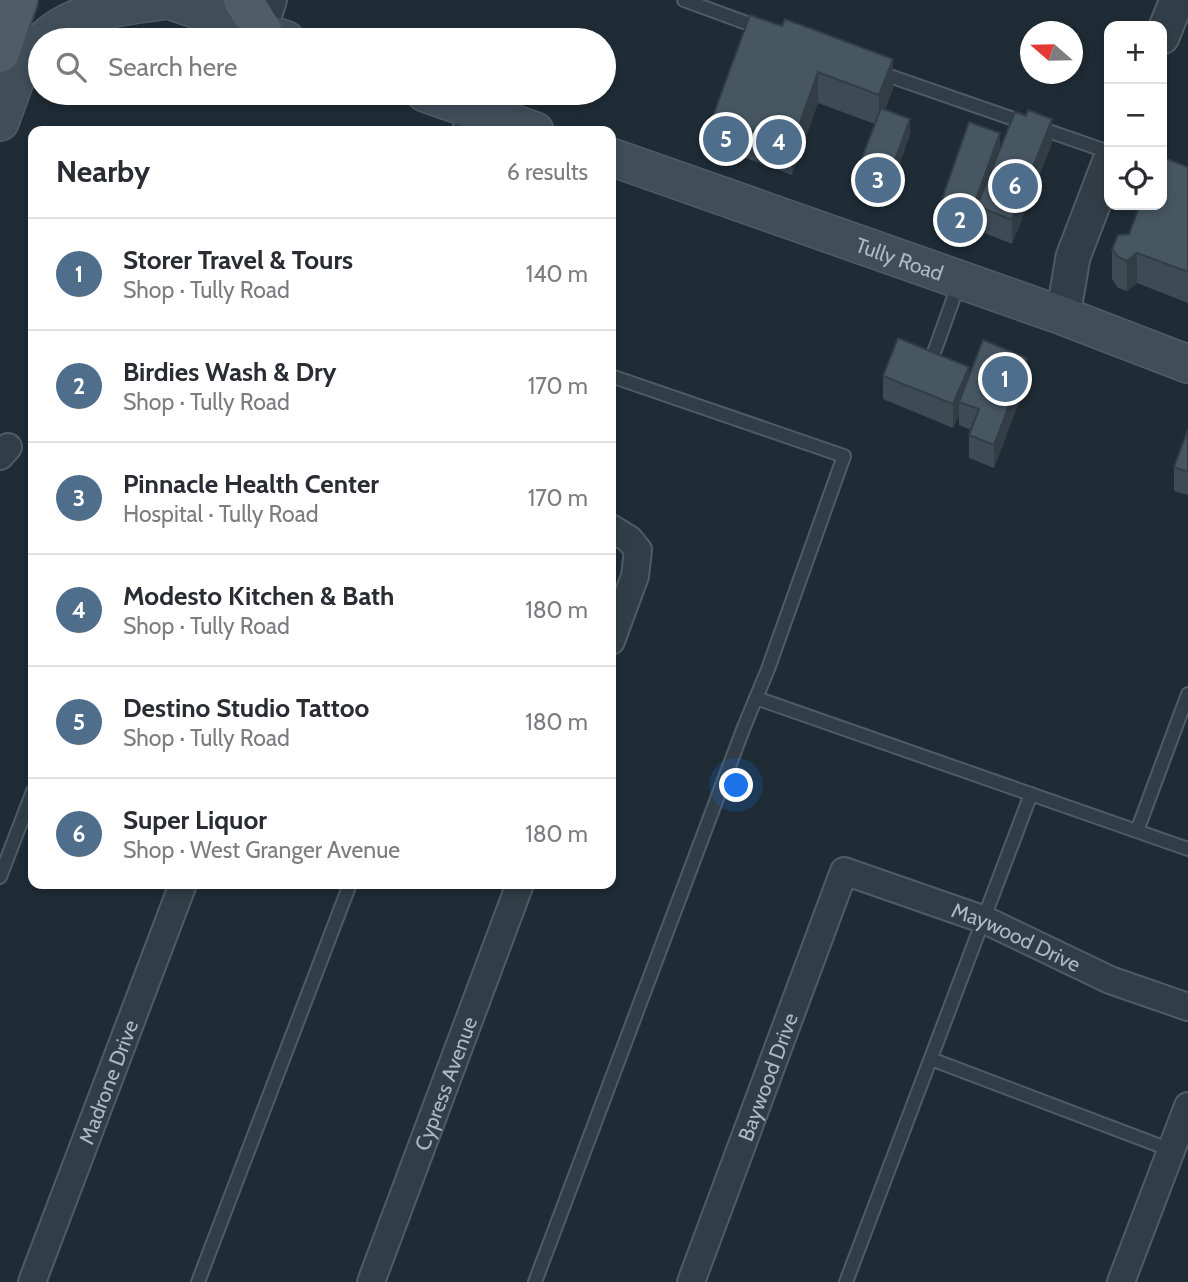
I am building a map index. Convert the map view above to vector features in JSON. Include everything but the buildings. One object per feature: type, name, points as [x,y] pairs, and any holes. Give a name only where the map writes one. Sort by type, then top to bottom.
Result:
[{"type":"main road","points":[[0,53],[18,0]]},
{"type":"main road","points":[[59,28],[65,23],[96,12],[167,0],[266,18]]},
{"type":"main road","points":[[0,122],[17,75],[28,61]]},
{"type":"main road","points":[[444,105],[470,121],[502,126]]},
{"type":"main road","name":"Tully Road","points":[[616,159],[1063,316],[1188,364]]},
{"type":"street","points":[[1167,25],[1177,0]]},
{"type":"street","points":[[1063,316],[1073,257],[1104,176]]},
{"type":"street","points":[[616,531],[629,538],[638,550],[635,576],[616,627]]},
{"type":"street","name":"Maywood Drive","points":[[844,871],[985,920],[1110,980],[1188,1007]]},
{"type":"street","name":"Baywood Drive","points":[[691,1282],[844,871]]},
{"type":"street","name":"Madrone Drive","points":[[32,1282],[181,889]]},
{"type":"street","name":"Cypress Avenue","points":[[371,1282],[518,889]]},
{"type":"street","points":[[1121,1282],[1188,1107]]},
{"type":"lane","points":[[684,0],[771,32]]},
{"type":"lane","points":[[862,66],[1104,150]]},
{"type":"lane","points":[[931,361],[960,280]]},
{"type":"lane","points":[[535,1282],[756,698],[844,456],[616,378]]},
{"type":"lane","points":[[1137,831],[1188,694]]},
{"type":"lane","points":[[756,698],[1188,849]]},
{"type":"lane","points":[[846,1282],[1031,794]]},
{"type":"lane","points":[[0,877],[28,804]]},
{"type":"lane","points":[[198,1282],[347,889]]},
{"type":"lane","points":[[931,1059],[1171,1150]]},
{"type":"place","name":"Destino Studio Tattoo","points":[[726,139]]},
{"type":"place","name":"Modesto Kitchen & Bath","points":[[779,142]]},
{"type":"place","name":"Pinnacle Health Center","points":[[878,180]]},
{"type":"place","name":"Super Liquor","points":[[1015,186]]},
{"type":"place","name":"Birdies Wash & Dry","points":[[960,220]]},
{"type":"place","name":"Storer Travel & Tours","points":[[1005,379]]}]
